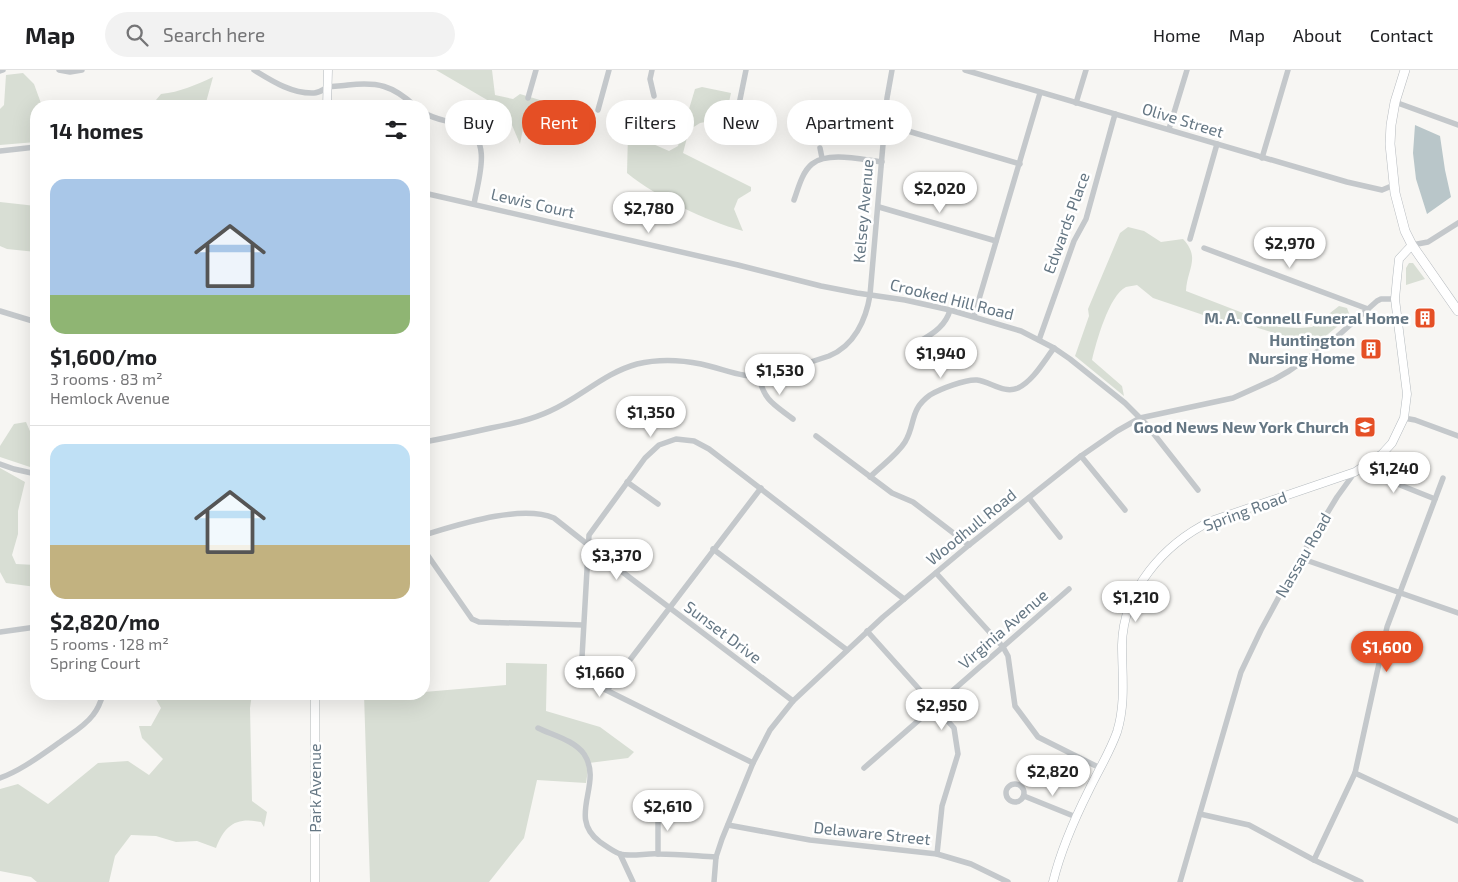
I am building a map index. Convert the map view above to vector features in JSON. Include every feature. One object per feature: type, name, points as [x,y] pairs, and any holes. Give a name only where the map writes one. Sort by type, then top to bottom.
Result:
[{"type":"main road","points":[[327,100],[328,70]]},
{"type":"main road","points":[[1405,70],[1395,102],[1390,144],[1394,185],[1405,230],[1412,245],[1458,311]]},
{"type":"main road","name":"Nassau Road","points":[[1357,471],[1382,454],[1392,443],[1404,418],[1406,384],[1396,298],[1399,259],[1412,245]]},
{"type":"main road","name":"Spring Road","points":[[1053,882],[1064,844],[1112,744],[1120,722],[1123,698],[1122,643],[1127,613],[1139,586],[1148,572],[1185,536],[1211,521],[1357,471]]},
{"type":"main road","name":"Park Avenue","points":[[315,700],[315,882]]},
{"type":"street","points":[[59,70],[70,72],[82,70]]},
{"type":"street","points":[[254,70],[292,90],[317,94],[327,88],[366,83],[383,85],[406,100]]},
{"type":"street","points":[[528,98],[536,70]]},
{"type":"street","points":[[598,110],[609,70]]},
{"type":"street","points":[[652,70],[650,79],[654,96]]},
{"type":"street","points":[[740,100],[746,70]]},
{"type":"street","name":"Kelsey Avenue","points":[[887,100],[892,70]]},
{"type":"street","name":"Olive Street","points":[[965,70],[984,73],[1040,93],[1370,188],[1382,190],[1394,185]]},
{"type":"street","points":[[1076,103],[1086,70]]},
{"type":"street","points":[[1169,129],[1187,70]]},
{"type":"street","points":[[1262,158],[1288,70]]},
{"type":"street","points":[[974,316],[1040,93]]},
{"type":"street","points":[[1395,102],[1458,124]]},
{"type":"street","name":"Edwards Place","points":[[1039,340],[1074,241],[1086,219],[1115,114]]},
{"type":"street","points":[[430,116],[466,127],[478,137],[482,153],[474,204]]},
{"type":"street","points":[[912,132],[1020,164]]},
{"type":"street","points":[[1190,239],[1217,144]]},
{"type":"street","name":"Kelsey Avenue","points":[[870,295],[883,145]]},
{"type":"street","points":[[0,151],[30,148]]},
{"type":"street","points":[[820,148],[822,158]]},
{"type":"street","points":[[794,200],[803,177],[811,165],[822,158],[841,157],[882,162]]},
{"type":"street","name":"Lewis Court","points":[[430,194],[738,264],[821,286],[870,295]]},
{"type":"street","points":[[879,207],[996,242]]},
{"type":"street","points":[[1412,245],[1428,242],[1458,223]]},
{"type":"street","points":[[1204,248],[1368,309]]},
{"type":"street","name":"Crooked Hill Road","points":[[430,441],[532,419],[562,405],[608,376],[637,364],[657,361],[682,361],[702,364],[743,376],[759,377],[768,376],[838,353],[847,346],[856,332],[865,314],[870,295],[905,300],[974,316],[1021,331],[1054,348],[1125,403],[1140,418],[1198,490]]},
{"type":"street","name":"Woodhull Road","points":[[714,882],[716,857],[753,763],[770,730],[792,701],[904,599],[1098,443],[1140,418],[1233,398],[1275,380],[1331,342],[1381,299],[1396,298]]},
{"type":"street","points":[[922,340],[942,326],[949,316],[950,310]]},
{"type":"street","points":[[0,311],[30,320]]},
{"type":"street","points":[[870,477],[905,443],[918,407],[932,394],[966,381],[975,380],[1007,390],[1016,388],[1031,378],[1054,348]]},
{"type":"street","points":[[759,377],[762,391],[767,399],[793,419]]},
{"type":"street","points":[[1404,418],[1415,420],[1458,436]]},
{"type":"street","points":[[816,436],[892,493],[914,502],[969,545]]},
{"type":"street","points":[[753,763],[607,690],[592,681],[583,667],[583,625],[589,535],[645,458],[659,445],[676,439],[694,441],[709,449],[904,599]]},
{"type":"street","points":[[1082,456],[1125,510]]},
{"type":"street","points":[[0,464],[14,470],[30,473]]},
{"type":"street","points":[[1357,471],[1435,499]]},
{"type":"street","name":"Nassau Road","points":[[1180,882],[1235,687],[1241,672],[1261,630],[1300,558],[1337,496],[1357,471]]},
{"type":"street","points":[[1314,860],[1355,773],[1387,627],[1442,478]]},
{"type":"street","points":[[627,482],[658,504]]},
{"type":"street","points":[[607,690],[760,488]]},
{"type":"street","points":[[1029,498],[1060,537]]},
{"type":"street","name":"Sunset Drive","points":[[430,533],[479,519],[535,514],[545,514],[554,518],[792,701]]},
{"type":"street","points":[[713,549],[847,650]]},
{"type":"street","points":[[1300,558],[1458,613]]},
{"type":"street","points":[[430,559],[472,620],[479,622],[583,625]]},
{"type":"street","points":[[936,573],[1003,647],[1008,656],[1014,706],[1038,737],[1100,768]]},
{"type":"street","name":"Virginia Avenue","points":[[864,768],[1069,589]]},
{"type":"street","points":[[0,632],[30,628]]},
{"type":"street","points":[[867,631],[954,728],[958,754],[942,806],[937,854]]},
{"type":"street","points":[[0,778],[12,774],[28,764],[82,726],[93,715],[101,700]]},
{"type":"street","points":[[538,728],[573,744],[583,753],[591,774],[584,811],[586,824],[593,837],[620,854],[716,857]]},
{"type":"street","points":[[1355,773],[1458,821]]},
{"type":"street","points":[[1024,796],[1076,817]]},
{"type":"street","points":[[658,811],[658,854]]},
{"type":"street","points":[[1200,814],[1248,826],[1361,882]]},
{"type":"street","name":"Delaware Street","points":[[728,825],[810,840],[937,854],[971,864],[1006,881]]},
{"type":"street","points":[[620,854],[633,882]]},
{"type":"shaded area","points":[[436,70],[492,70],[495,95],[513,99],[520,94],[540,100],[522,100],[522,134],[520,144],[512,125],[512,100],[487,100]]},
{"type":"shaded area","points":[[23,73],[34,84],[40,100],[30,100],[30,142],[0,145],[0,109],[4,105],[6,75]]},
{"type":"shaded area","points":[[213,77],[207,100],[156,100],[161,94],[188,88]]},
{"type":"shaded area","points":[[702,87],[731,93],[729,100],[704,100],[704,122],[694,127],[694,100],[692,100],[695,89]]},
{"type":"shaded area","points":[[1415,125],[1440,136],[1451,197],[1427,214],[1416,179],[1413,153]]},
{"type":"shaded area","points":[[628,145],[655,145],[669,151],[678,146],[685,145],[683,153],[751,187],[751,191],[738,199],[734,209],[743,231],[713,221],[682,207],[653,191],[627,173]]},
{"type":"shaded area","points":[[0,202],[30,205],[30,251],[7,249],[0,246]]},
{"type":"shaded area","points":[[1128,227],[1144,231],[1161,242],[1183,239],[1191,252],[1192,258],[1186,291],[1279,327],[1312,327],[1339,306],[1347,308],[1350,316],[1316,344],[1312,344],[1258,328],[1251,323],[1221,321],[1153,298],[1137,285],[1126,287],[1114,299],[1109,309],[1092,360],[1122,386],[1124,396],[1075,356],[1089,316],[1088,309],[1120,233]]},
{"type":"shaded area","points":[[1409,263],[1413,263],[1425,279],[1406,285],[1406,268]]},
{"type":"shaded area","points":[[26,422],[30,431],[30,467],[0,457],[0,446],[14,424]]},
{"type":"shaded area","points":[[0,468],[25,482],[18,511],[18,534],[12,555],[16,564],[30,565],[30,586],[6,583],[0,572]]},
{"type":"shaded area","points":[[506,663],[547,664],[546,711],[600,727],[634,752],[628,758],[589,763],[586,783],[537,780],[524,838],[489,882],[370,882],[364,700],[430,700],[430,691],[506,685]]},
{"type":"shaded area","points":[[156,700],[251,700],[252,801],[267,812],[264,827],[261,822],[252,821],[232,824],[219,840],[216,848],[197,841],[176,842],[156,836],[131,835],[115,856],[109,882],[37,882],[31,877],[0,871],[0,789],[18,784],[48,804],[98,763],[128,761],[149,775],[163,759],[142,738],[139,726],[151,726],[161,708]]},
{"type":"place","name":"M. A. Connell Funeral Home","points":[[1425,318]]},
{"type":"place","name":"Huntington Nursing Home","points":[[1371,349]]},
{"type":"place","name":"Good News New York Church","points":[[1365,427]]}]
